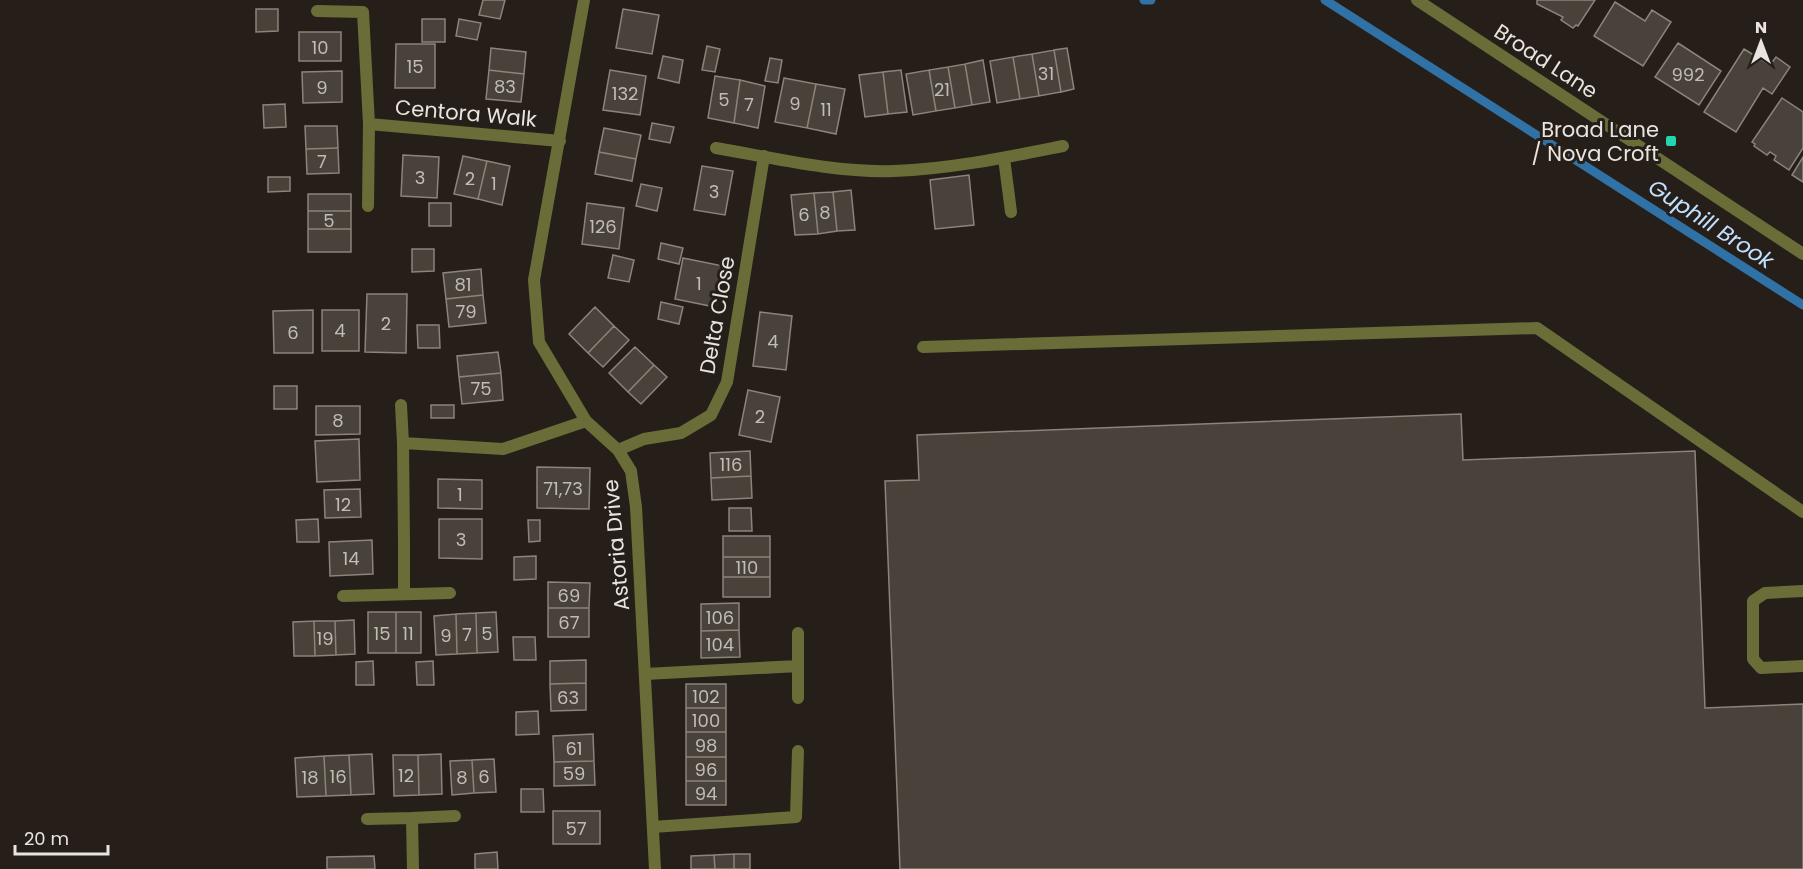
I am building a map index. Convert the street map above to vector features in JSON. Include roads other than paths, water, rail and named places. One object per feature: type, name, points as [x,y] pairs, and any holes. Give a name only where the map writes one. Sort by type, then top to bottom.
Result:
[{"type":"street","name":"Astoria Drive","points":[[584,0],[534,280],[539,342],[586,421],[618,450],[631,471],[636,507],[655,869]]},
{"type":"street","name":"Broad Lane","points":[[1417,0],[1803,254]]},
{"type":"street","name":"Centora Walk","points":[[317,11],[363,12],[369,124],[368,206]]},
{"type":"street","name":"Centora Walk","points":[[369,124],[560,141]]},
{"type":"street","points":[[716,147],[857,170],[895,171],[1004,158],[1063,146]]},
{"type":"street","name":"Delta Close","points":[[618,450],[644,439],[681,433],[711,416],[727,382],[764,156]]},
{"type":"street","points":[[1004,158],[1011,212]]},
{"type":"street","points":[[923,347],[1537,328],[1803,512]]},
{"type":"street","points":[[401,405],[404,594]]},
{"type":"street","points":[[403,443],[503,449],[586,421]]},
{"type":"street","points":[[1803,591],[1765,593],[1753,601],[1753,659],[1761,668],[1803,666]]},
{"type":"street","points":[[343,596],[450,593]]},
{"type":"street","points":[[798,633],[798,698]]},
{"type":"street","points":[[645,674],[798,666]]},
{"type":"street","points":[[653,828],[796,817],[798,751]]},
{"type":"street","points":[[368,819],[455,816]]},
{"type":"street","points":[[412,818],[413,869]]},
{"type":"waterway","name":"Guphill Brook","points":[[1144,0],[1151,0]]},
{"type":"waterway","name":"Guphill Brook","points":[[1325,0],[1803,305]]},
{"type":"place","name":"Broad Lane / Nova Croft","points":[[1671,141]]}]
